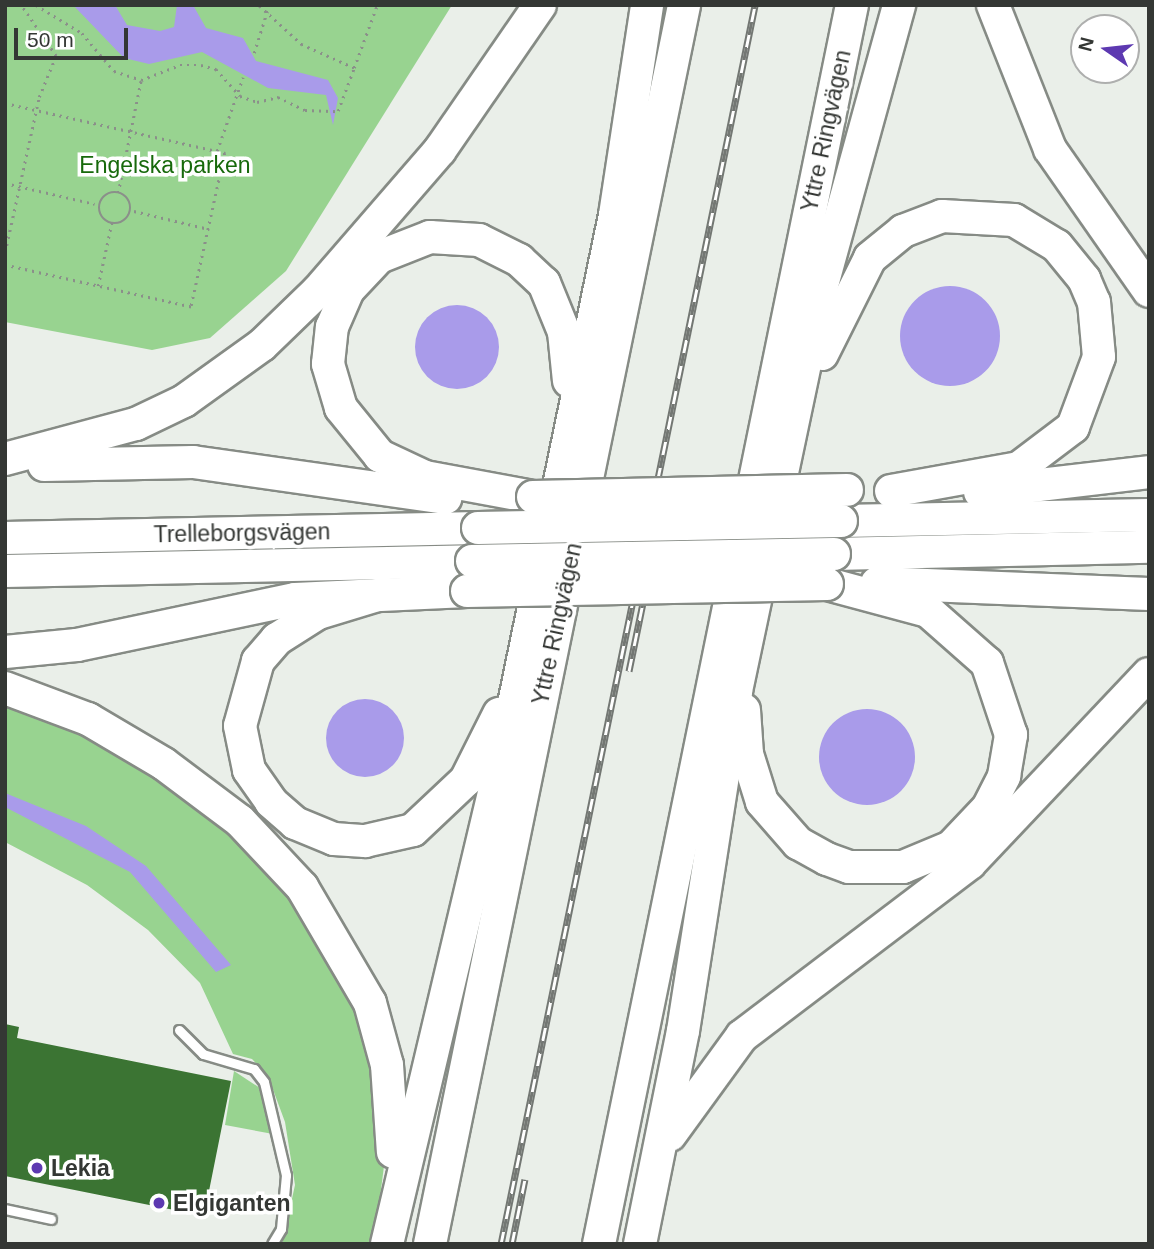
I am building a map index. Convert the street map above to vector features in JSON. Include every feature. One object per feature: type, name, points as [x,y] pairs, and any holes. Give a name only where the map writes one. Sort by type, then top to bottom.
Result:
[{"type":"highway","points":[[5,459],[147,419],[203,389],[262,345],[318,291],[440,150],[540,5]]},
{"type":"highway","points":[[386,1244],[522,662],[566,435],[615,215],[647,5]]},
{"type":"highway","name":"Yttre Ringvägen","points":[[430,1244],[684,5]]},
{"type":"highway","name":"Yttre Ringvägen","points":[[599,1244],[852,5]]},
{"type":"highway","points":[[640,1244],[753,615],[840,208],[899,5]]},
{"type":"highway","points":[[993,5],[1050,149],[1149,290]]},
{"type":"highway","points":[[791,438],[840,308],[886,244],[917,223],[968,213],[1014,220],[1042,233],[1070,261],[1094,302],[1099,357],[1086,405],[1045,454],[1018,468],[891,491]]},
{"type":"highway","points":[[566,435],[564,332],[533,270],[491,243],[465,237],[418,240],[379,257],[348,290],[332,327],[328,364],[341,408],[380,456],[483,506],[533,497],[847,490],[1019,490],[1149,472]]},
{"type":"highway","points":[[5,466],[193,462],[483,506],[841,521],[1149,516]]},
{"type":"highway","name":"Trelleborgsvägen","points":[[5,538],[483,506]]},
{"type":"highway","name":"Trelleborgsvägen","points":[[5,571],[1149,547]]},
{"type":"highway","points":[[753,615],[744,735],[754,780],[771,814],[811,852],[849,867],[886,869],[938,855],[978,822],[1004,776],[1011,735],[995,677],[960,634],[928,611],[827,584]]},
{"type":"highway","points":[[5,652],[77,645],[296,599],[381,594],[827,584],[1149,594]]},
{"type":"highway","points":[[381,594],[318,612],[289,630],[258,661],[246,687],[240,726],[249,770],[295,823],[334,839],[365,841],[425,821],[471,770],[522,662]]},
{"type":"highway","points":[[649,1196],[677,1121],[742,1036],[971,863],[1149,674]]},
{"type":"highway","points":[[5,688],[88,719],[201,788],[258,839],[317,906],[370,1003],[387,1065],[393,1146],[386,1244]]},
{"type":"lane","points":[[178,1030],[203,1054],[254,1069],[264,1082],[286,1175],[281,1229],[272,1244]]},
{"type":"lane","points":[[5,1209],[51,1219]]},
{"type":"path","points":[[5,253],[36,110],[56,56],[21,5]]},
{"type":"path","points":[[36,5],[82,33],[114,71],[141,80],[180,65],[201,65],[216,69],[234,89],[257,102],[278,97],[305,110],[338,111],[377,5]]},
{"type":"path","points":[[258,5],[302,45],[354,68]]},
{"type":"path","points":[[254,53],[268,5]]},
{"type":"path","points":[[217,151],[234,89],[243,77]]},
{"type":"path","points":[[118,193],[141,80]]},
{"type":"path","points":[[5,103],[225,153],[191,307],[5,265]]},
{"type":"path","points":[[5,183],[95,204],[112,221]]},
{"type":"path","points":[[95,204],[118,193]]},
{"type":"path","points":[[118,193],[134,211],[209,229]]},
{"type":"path","points":[[112,221],[134,211]]},
{"type":"path","points":[[98,286],[112,221]]},
{"type":"green space","name":"Engelska parken","points":[[5,5],[452,5],[286,271],[210,338],[152,350],[5,322]]},
{"type":"green space","points":[[5,697],[90,730],[247,837],[358,992],[388,1135],[374,1244],[282,1244],[295,1185],[285,1122],[268,1076],[252,1059],[233,1054],[200,983],[148,930],[87,885],[5,842]]},
{"type":"green space","points":[[234,1071],[260,1088],[273,1134],[225,1125]]},
{"type":"shaded area","points":[[73,5],[115,5],[127,25],[160,31],[174,27],[177,5],[193,5],[206,28],[243,38],[256,61],[328,80],[338,98],[333,125],[326,95],[268,88],[202,52],[149,64],[124,58]]},
{"type":"shaded area","points":[[950,286],[969,290],[985,301],[996,317],[1000,336],[996,355],[985,371],[969,382],[950,386],[931,382],[915,371],[904,355],[900,336],[904,317],[915,301],[931,290]]},
{"type":"shaded area","points":[[457,305],[473,308],[487,317],[496,331],[499,347],[496,363],[487,377],[473,386],[457,389],[441,386],[427,377],[418,363],[415,347],[418,331],[427,317],[441,308]]},
{"type":"shaded area","points":[[357,699],[373,699],[387,705],[398,716],[404,730],[404,746],[398,760],[387,771],[373,777],[357,777],[343,771],[332,760],[326,746],[326,730],[332,716],[343,705]]},
{"type":"shaded area","points":[[867,709],[885,713],[901,723],[911,739],[915,757],[911,775],[901,791],[885,801],[867,805],[849,801],[833,791],[823,775],[819,757],[823,739],[833,723],[849,713]]},
{"type":"shaded area","points":[[5,793],[86,826],[146,866],[231,965],[216,972],[130,872],[5,807]]},
{"type":"building","points":[[5,1024],[19,1027],[17,1038],[231,1081],[204,1216],[5,1176]]},
{"type":"railway","points":[[501,1244],[755,5]]},
{"type":"railway","points":[[629,671],[655,544]]},
{"type":"railway","points":[[512,1244],[525,1179]]},
{"type":"place","name":"Lekia","points":[[37,1168]]},
{"type":"place","name":"Elgiganten","points":[[159,1203]]}]
